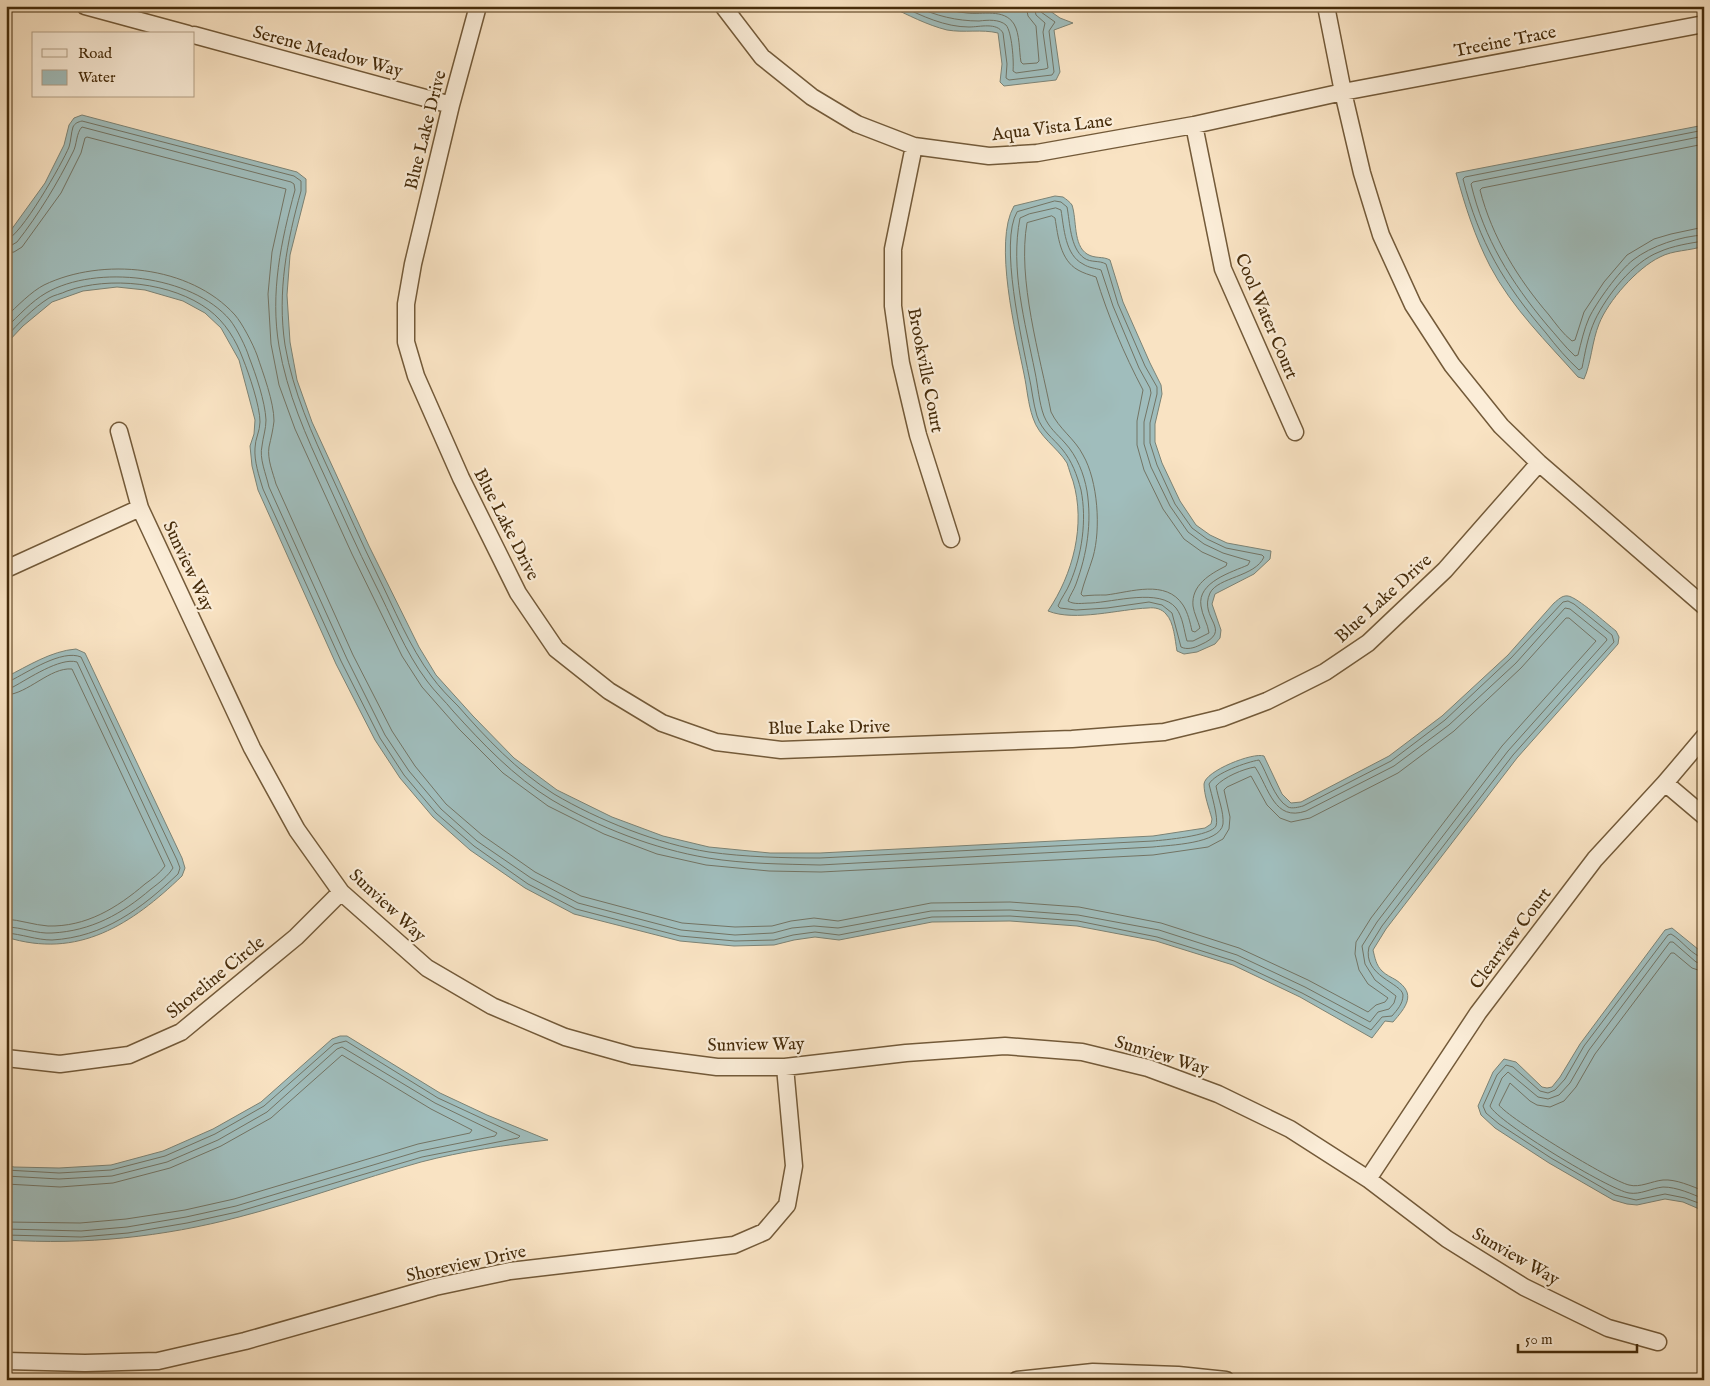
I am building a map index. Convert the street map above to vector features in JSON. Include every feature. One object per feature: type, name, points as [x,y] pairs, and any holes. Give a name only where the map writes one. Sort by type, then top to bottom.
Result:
[{"type":"street","points":[[85,6],[181,32]]},
{"type":"street","name":"Blue Lake Drive","points":[[478,6],[451,105],[413,264],[406,304],[406,342],[416,376],[460,478],[518,592],[556,649],[609,691],[662,723],[716,742],[781,750],[1072,739],[1164,732],[1222,718],[1267,701],[1325,672],[1368,643],[1445,570],[1540,463]]},
{"type":"street","name":"Aqua Vista Lane","points":[[723,6],[762,57],[812,97],[857,124],[914,146],[989,156],[1037,153],[1194,125],[1343,92]]},
{"type":"street","points":[[1326,6],[1343,92],[1362,173],[1381,235],[1413,305],[1452,365],[1502,426],[1540,463],[1704,606]]},
{"type":"street","name":"Treeine Trace","points":[[1343,92],[1704,24]]},
{"type":"street","name":"Serene Meadow Way","points":[[195,35],[451,105]]},
{"type":"street","name":"Cool Water Court","points":[[1194,125],[1222,269],[1295,432]]},
{"type":"street","name":"Brookville Court","points":[[914,146],[893,249],[893,306],[900,363],[918,435],[951,539]]},
{"type":"street","name":"Sunview Way","points":[[119,431],[140,508],[252,748],[297,830],[341,892],[427,968],[492,1006],[565,1037],[633,1056],[707,1066],[785,1067],[906,1053],[1005,1046],[1082,1052],[1148,1068],[1218,1094],[1290,1129],[1368,1179],[1447,1239],[1524,1287],[1608,1328],[1658,1342]]},
{"type":"street","points":[[6,569],[140,508]]},
{"type":"street","name":"Clearview Court","points":[[1368,1179],[1478,1013],[1595,858],[1665,783],[1704,737]]},
{"type":"street","points":[[1665,783],[1704,816]]},
{"type":"street","name":"Shoreline Circle","points":[[6,1058],[60,1064],[129,1055],[181,1032],[296,937],[341,892]]},
{"type":"street","name":"Shoreview Drive","points":[[6,1361],[85,1363],[158,1361],[245,1341],[435,1287],[501,1273],[734,1245],[764,1232],[787,1205],[794,1166],[785,1067]]},
{"type":"street","points":[[1017,1380],[1093,1372],[1178,1375],[1226,1380]]},
{"type":"water","points":[[889,6],[1043,6],[1060,18],[1073,23],[1054,30],[1060,72],[1056,80],[1004,86],[1000,82],[1002,64],[998,33],[947,30],[925,23]]},
{"type":"water","points":[[82,115],[297,172],[306,179],[306,192],[290,255],[287,295],[290,342],[297,380],[312,422],[369,546],[419,647],[436,675],[514,758],[557,790],[612,817],[663,836],[709,847],[770,853],[820,853],[1153,836],[1205,828],[1211,824],[1212,819],[1204,784],[1206,779],[1221,768],[1250,757],[1264,756],[1282,794],[1291,803],[1301,802],[1389,756],[1442,716],[1508,655],[1554,603],[1562,597],[1568,596],[1578,601],[1616,631],[1619,637],[1618,644],[1517,758],[1386,929],[1373,950],[1375,959],[1382,971],[1402,985],[1408,995],[1405,1006],[1393,1022],[1385,1021],[1372,1038],[1300,997],[1233,965],[1156,941],[1077,926],[1010,921],[932,922],[839,940],[815,937],[774,945],[734,946],[680,941],[574,914],[525,888],[470,850],[433,817],[400,778],[375,740],[336,664],[258,490],[252,466],[250,446],[254,434],[255,420],[239,360],[221,328],[205,313],[183,301],[145,290],[117,287],[83,291],[52,302],[23,326],[6,344],[6,237],[45,183],[64,145],[69,125],[74,118]]},
{"type":"water","points":[[1704,125],[1704,246],[1660,257],[1642,269],[1624,286],[1609,305],[1599,324],[1584,379],[1578,377],[1519,310],[1490,266],[1475,233],[1456,173]]},
{"type":"water","points":[[1055,196],[1063,197],[1072,205],[1077,238],[1083,250],[1090,256],[1110,260],[1123,302],[1161,385],[1162,394],[1155,424],[1155,442],[1162,463],[1180,501],[1196,525],[1210,535],[1227,543],[1271,551],[1270,559],[1254,574],[1215,594],[1212,604],[1221,630],[1220,638],[1215,644],[1197,652],[1184,654],[1177,651],[1174,631],[1169,617],[1158,609],[1137,609],[1084,615],[1059,614],[1048,611],[1064,581],[1075,549],[1078,515],[1077,498],[1067,463],[1039,431],[1031,413],[1008,288],[1006,242],[1008,222],[1014,206]]},
{"type":"water","points":[[76,649],[85,653],[185,868],[182,876],[144,909],[102,933],[80,940],[57,944],[32,943],[6,937],[6,677],[49,656]]},
{"type":"water","points":[[1672,928],[1704,954],[1704,1211],[1683,1202],[1665,1199],[1637,1205],[1613,1200],[1549,1163],[1495,1128],[1481,1115],[1478,1106],[1493,1072],[1504,1059],[1516,1062],[1542,1087],[1552,1087],[1580,1044],[1665,930]]},
{"type":"water","points":[[347,1036],[440,1093],[548,1140],[437,1158],[262,1211],[182,1230],[94,1240],[6,1240],[6,1165],[14,1167],[59,1168],[111,1165],[163,1151],[213,1129],[261,1102],[332,1039]]}]
